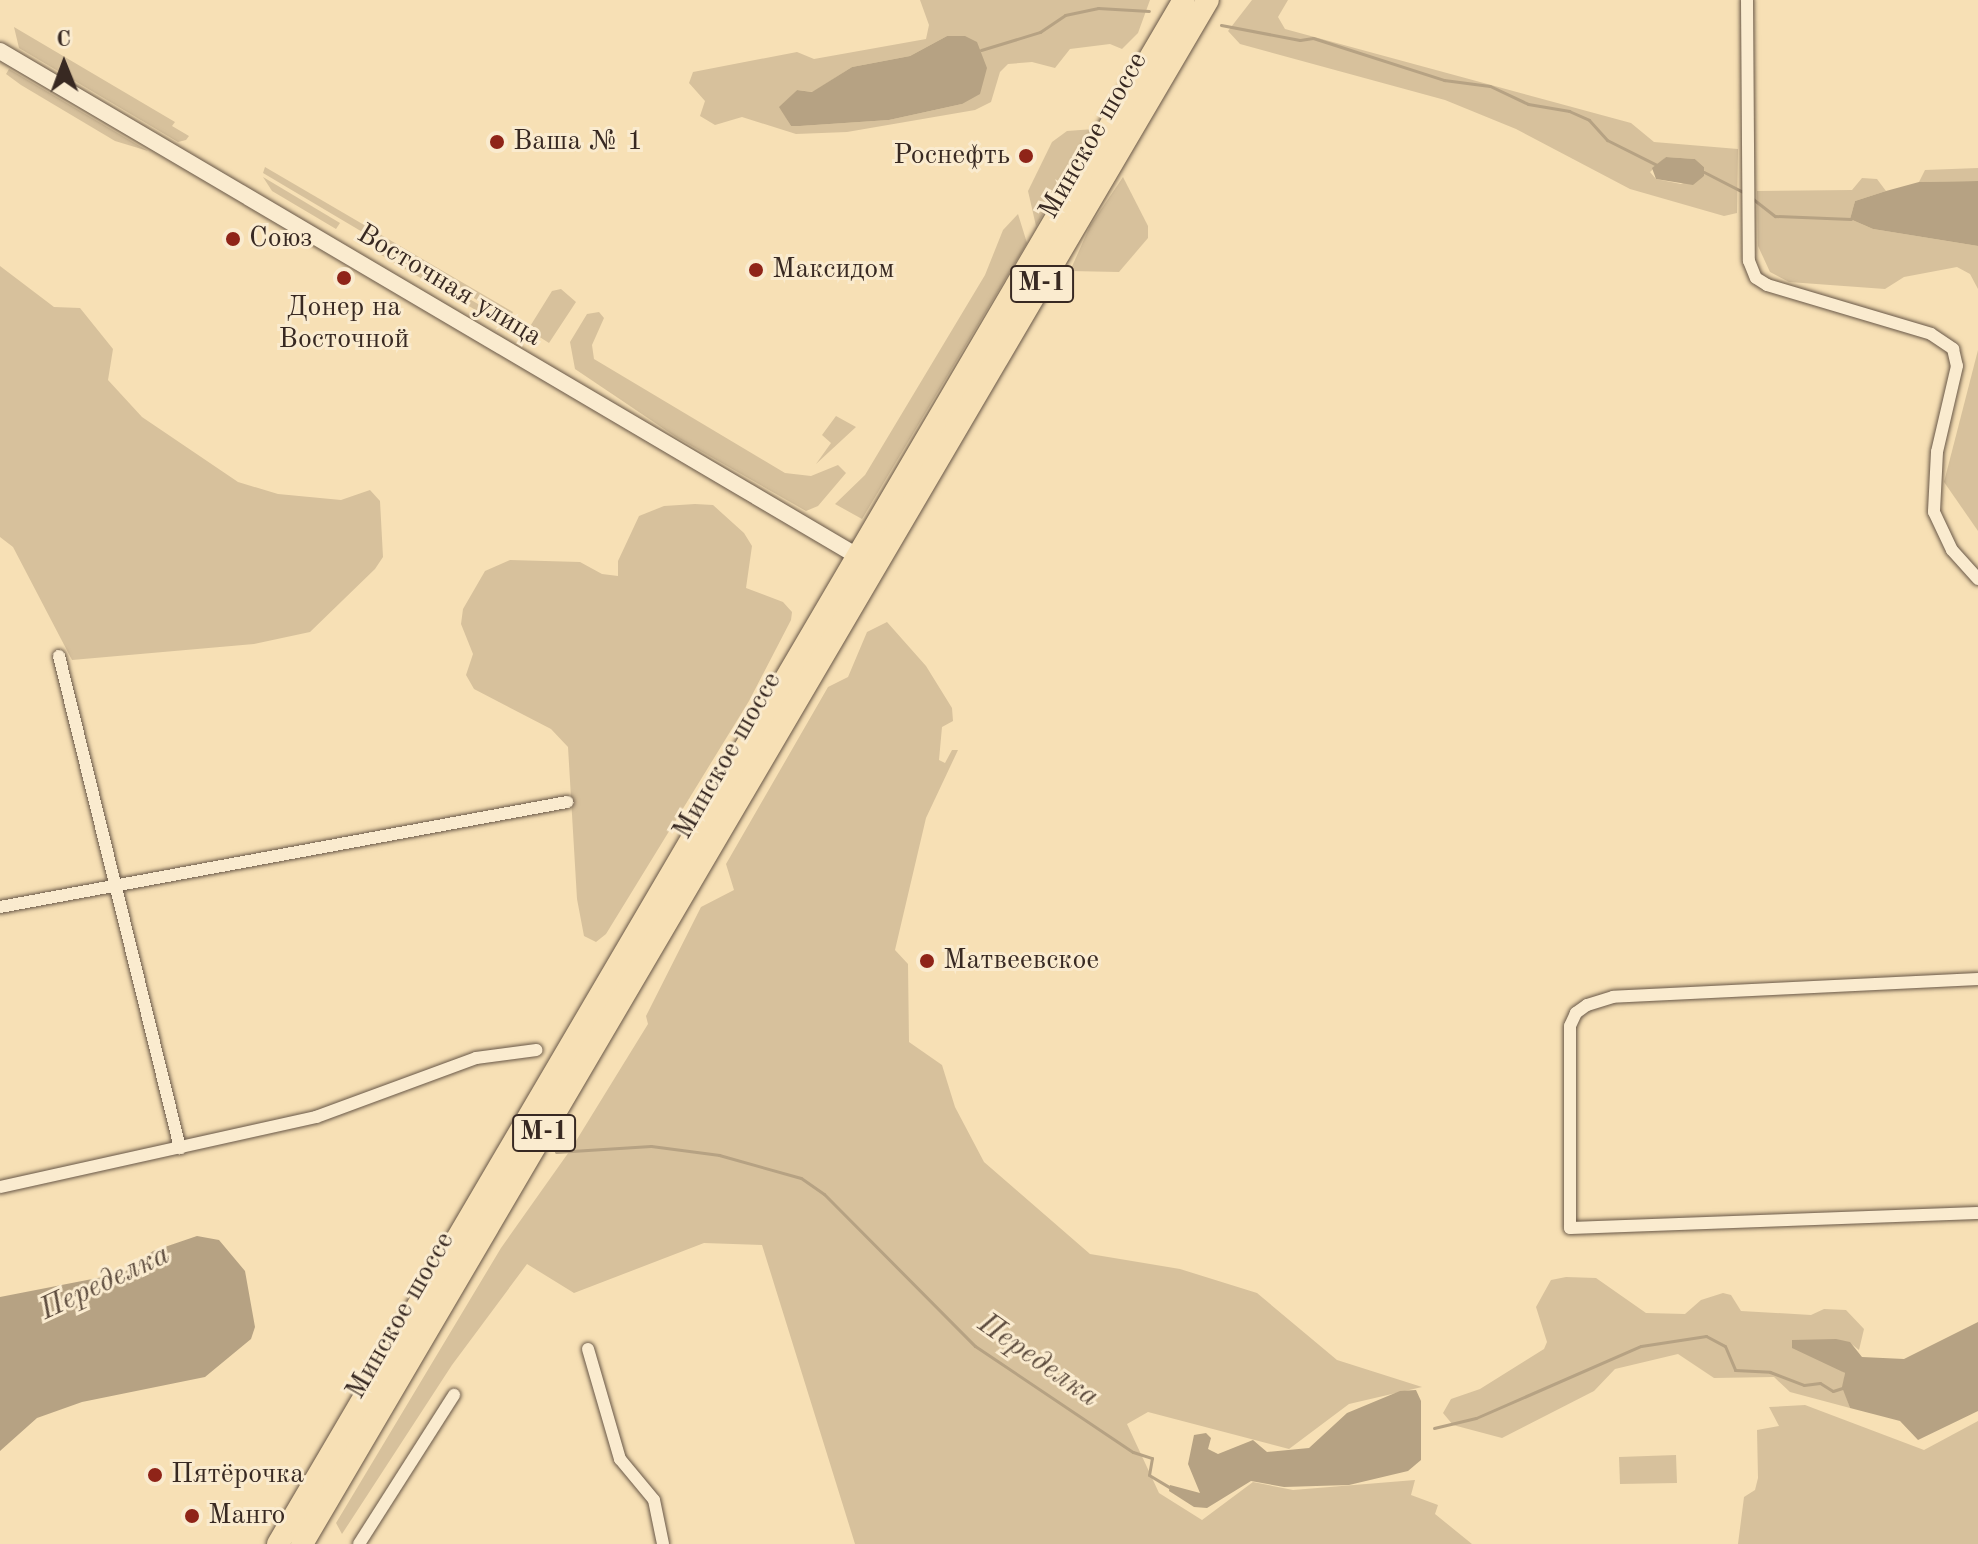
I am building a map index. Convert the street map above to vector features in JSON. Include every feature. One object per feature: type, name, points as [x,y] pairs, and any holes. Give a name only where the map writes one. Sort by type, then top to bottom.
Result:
[{"type":"highway","name":"Минское шоссе","points":[[302,1544],[1184,0]]},
{"type":"highway","name":"Минское шоссе","points":[[278,1544],[864,560],[1208,0]]},
{"type":"street","points":[[1747,0],[1746,233],[1752,270],[1767,285],[1931,334],[1953,349],[1957,366],[1937,452],[1934,512],[1952,550],[1978,579]]},
{"type":"street","name":"Восточная улица","points":[[0,51],[864,560]]},
{"type":"street","points":[[59,656],[180,1148]]},
{"type":"street","points":[[0,907],[567,802]]},
{"type":"street","points":[[1978,979],[1613,997],[1587,1005],[1576,1013],[1570,1026],[1570,1228],[1978,1213]]},
{"type":"street","points":[[0,1187],[343,1110],[476,1058],[536,1050]]},
{"type":"street","points":[[588,1349],[620,1459],[654,1500],[663,1544]]},
{"type":"street","points":[[359,1544],[454,1395]]},
{"type":"shaded area","points":[[920,0],[1150,0],[1138,33],[1122,49],[1110,44],[1070,49],[1055,68],[1032,62],[1008,64],[1000,72],[991,102],[975,110],[847,132],[796,134],[742,117],[715,125],[700,116],[705,101],[689,83],[693,72],[797,52],[814,59],[926,39],[929,25]],"holes":[[[947,36],[962,104],[889,120],[800,126],[791,126],[780,107],[797,90],[813,92],[852,67],[910,56]]]},
{"type":"shaded area","points":[[1252,0],[1288,0],[1278,17],[1285,29],[1631,123],[1654,142],[1738,149],[1737,213],[1724,216],[1630,189],[1516,129],[1445,100],[1240,44],[1228,31]],"holes":[[[1666,157],[1695,159],[1704,167],[1704,176],[1681,184],[1656,179],[1650,172]]]},
{"type":"shaded area","points":[[14,27],[175,122],[172,126],[189,136],[178,142],[19,48]]},
{"type":"shaded area","points":[[9,69],[148,151],[115,141],[21,85],[6,74]]},
{"type":"shaded area","points":[[1094,129],[1036,226],[1028,191],[1052,142],[1067,131]]},
{"type":"shaded area","points":[[265,167],[513,312],[509,319],[263,173]]},
{"type":"shaded area","points":[[1978,168],[1978,181],[1919,182],[1925,170]]},
{"type":"shaded area","points":[[263,177],[340,223],[336,229],[272,191]]},
{"type":"shaded area","points":[[1123,177],[1148,226],[1148,238],[1119,272],[1070,271],[1090,226]]},
{"type":"shaded area","points":[[1862,178],[1877,179],[1886,191],[1855,201],[1850,219],[1873,229],[1978,246],[1978,289],[1970,274],[1957,267],[1904,277],[1885,289],[1789,282],[1770,272],[1758,246],[1757,191],[1852,190]]},
{"type":"shaded area","points":[[1018,214],[1027,243],[862,519],[835,504],[865,475],[985,275],[1003,230]]},
{"type":"shaded area","points":[[379,246],[507,321],[498,323],[376,252]]},
{"type":"shaded area","points":[[0,266],[54,307],[80,308],[113,349],[108,380],[142,417],[238,482],[278,494],[341,500],[370,490],[380,501],[383,557],[375,569],[310,632],[254,644],[72,660],[13,547],[0,537]]},
{"type":"shaded area","points":[[561,289],[576,302],[549,343],[521,325],[529,328],[552,291]]},
{"type":"shaded area","points":[[599,312],[604,318],[592,345],[594,359],[785,473],[811,476],[838,465],[846,473],[818,506],[806,511],[676,437],[575,369],[570,342],[587,314]]},
{"type":"shaded area","points":[[1978,350],[1978,531],[1944,482]]},
{"type":"shaded area","points":[[836,416],[856,427],[816,464],[831,443],[822,435]]},
{"type":"shaded area","points":[[713,505],[744,533],[752,546],[746,588],[783,602],[792,612],[791,620],[749,701],[606,934],[596,942],[584,936],[577,899],[568,747],[551,729],[474,689],[466,675],[473,654],[461,624],[463,609],[485,571],[510,560],[580,562],[602,574],[618,576],[618,561],[639,516],[664,506]]},
{"type":"shaded area","points":[[887,622],[926,666],[952,708],[953,721],[942,727],[939,760],[945,763],[952,750],[958,750],[926,818],[895,950],[908,964],[909,1042],[942,1065],[955,1107],[984,1162],[1090,1254],[1180,1269],[1257,1293],[1337,1360],[1422,1387],[1349,1404],[1289,1449],[1148,1412],[1127,1424],[1159,1493],[1202,1520],[1253,1482],[1293,1490],[1415,1480],[1411,1495],[1438,1505],[1435,1514],[1472,1544],[855,1544],[762,1245],[704,1243],[574,1293],[527,1264],[452,1365],[342,1534],[336,1523],[501,1248],[571,1149],[648,1024],[646,1016],[701,907],[734,890],[726,864],[828,687],[848,677],[867,632]]},
{"type":"shaded area","points":[[1596,1278],[1646,1313],[1685,1314],[1701,1300],[1723,1293],[1731,1295],[1741,1311],[1811,1315],[1824,1309],[1846,1310],[1864,1329],[1859,1350],[1849,1342],[1792,1340],[1845,1373],[1843,1387],[1850,1408],[1790,1392],[1774,1377],[1714,1378],[1678,1354],[1615,1369],[1594,1391],[1502,1438],[1453,1425],[1443,1413],[1451,1399],[1480,1389],[1544,1349],[1547,1342],[1536,1307],[1551,1280]]},
{"type":"shaded area","points":[[1805,1405],[1924,1450],[1978,1421],[1978,1544],[1738,1544],[1744,1497],[1755,1490],[1758,1478],[1757,1430],[1779,1426],[1769,1407]]},
{"type":"shaded area","points":[[1676,1455],[1677,1483],[1620,1484],[1619,1457]]},
{"type":"water","points":[[947,36],[965,36],[977,42],[987,68],[980,94],[962,104],[889,120],[800,126],[791,126],[779,107],[797,90],[812,92],[852,67],[910,56]]},
{"type":"water","points":[[1666,157],[1695,159],[1704,167],[1704,176],[1693,185],[1656,179],[1652,168]]},
{"type":"water","points":[[1978,181],[1978,246],[1873,229],[1850,219],[1855,201],[1886,191],[1919,182]]},
{"type":"water","points":[[197,1236],[219,1240],[245,1271],[255,1327],[251,1339],[205,1377],[82,1402],[37,1418],[0,1451],[0,1297],[123,1273],[153,1251]]},
{"type":"water","points":[[1978,1322],[1978,1411],[1918,1440],[1900,1421],[1850,1408],[1842,1387],[1845,1373],[1792,1348],[1792,1340],[1836,1339],[1850,1342],[1862,1357],[1904,1359]]},
{"type":"water","points":[[1416,1390],[1421,1401],[1421,1460],[1408,1471],[1349,1485],[1284,1487],[1251,1481],[1207,1508],[1194,1507],[1169,1491],[1170,1485],[1200,1493],[1188,1464],[1194,1435],[1206,1433],[1211,1438],[1208,1449],[1218,1454],[1253,1440],[1267,1452],[1309,1448],[1347,1413],[1400,1391]]},
{"type":"waterway","points":[[981,50],[1040,32],[1065,15],[1098,8],[1149,11]]},
{"type":"waterway","points":[[1221,25],[1300,40],[1313,38],[1444,80],[1490,86],[1528,104],[1569,111],[1589,120],[1607,140],[1657,165]]},
{"type":"waterway","points":[[1704,172],[1743,192]]},
{"type":"waterway","points":[[1753,199],[1775,216],[1851,219]]},
{"type":"waterway","name":"Переделка","points":[[556,1152],[651,1146],[719,1155],[801,1178],[824,1194],[975,1346],[1133,1452],[1152,1458],[1149,1475],[1172,1489]]},
{"type":"waterway","name":"Переделка","points":[[1434,1428],[1476,1418],[1641,1346],[1706,1336],[1725,1346],[1735,1370],[1770,1372],[1804,1385],[1820,1383],[1833,1391],[1845,1387]]},
{"type":"place","name":"Ваша № 1","points":[[497,142]]},
{"type":"place","name":"Роснефть","points":[[1026,156]]},
{"type":"place","name":"Союз","points":[[233,239]]},
{"type":"place","name":"Максидом","points":[[756,270]]},
{"type":"place","name":"Донер на Восточной","points":[[344,278]]},
{"type":"place","name":"Матвеевское","points":[[927,961]]},
{"type":"place","name":"Пятёрочка","points":[[155,1475]]},
{"type":"place","name":"Манго","points":[[192,1516]]}]
